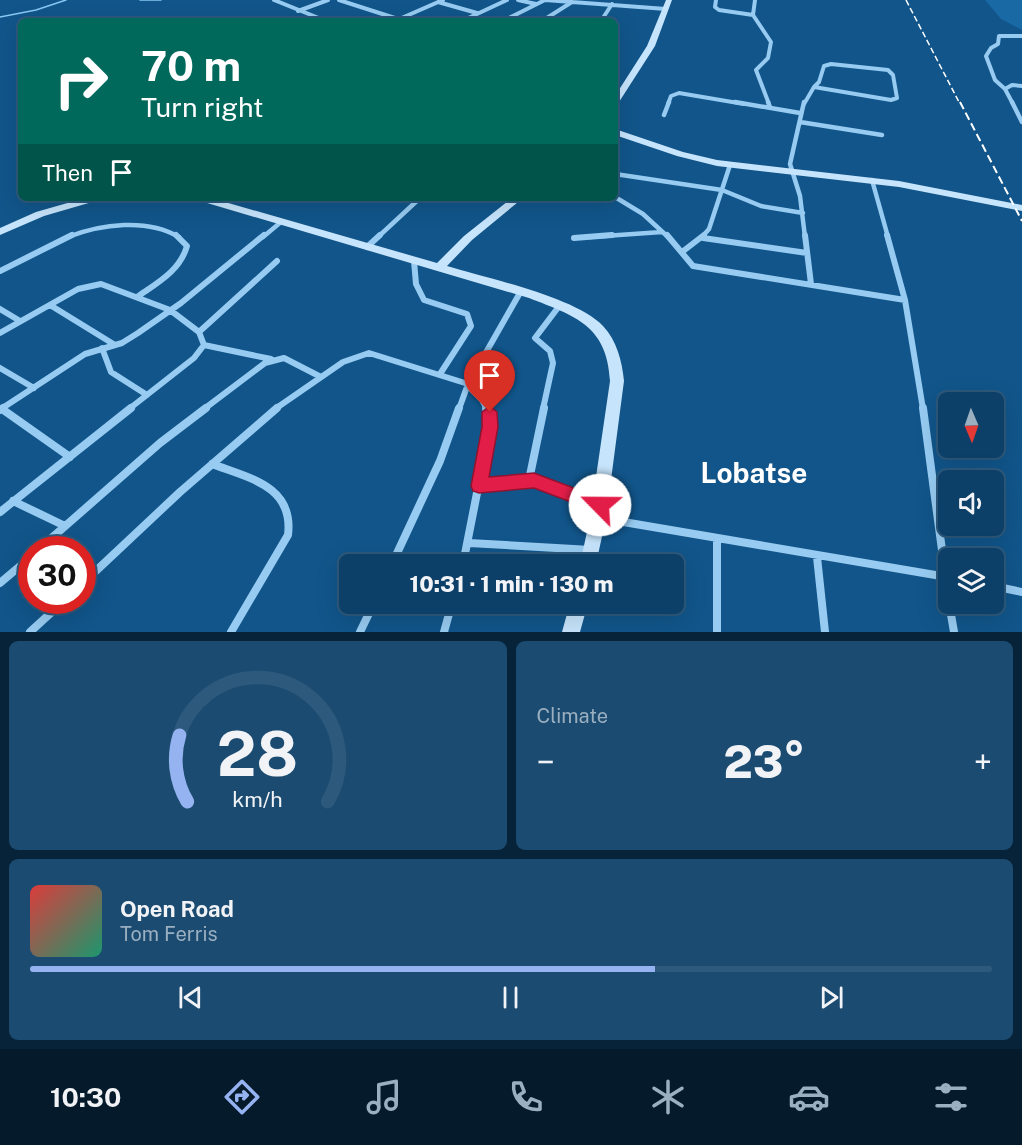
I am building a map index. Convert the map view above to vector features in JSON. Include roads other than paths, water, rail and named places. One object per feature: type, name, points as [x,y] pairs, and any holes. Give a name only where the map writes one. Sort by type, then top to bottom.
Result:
[{"type":"street","points":[[274,0],[318,18]]},
{"type":"street","points":[[298,11],[328,0]]},
{"type":"street","points":[[339,0],[390,18]]},
{"type":"street","points":[[401,18],[443,0]]},
{"type":"street","points":[[469,18],[507,0]]},
{"type":"street","points":[[518,0],[537,4]]},
{"type":"street","points":[[509,18],[545,0],[666,9]]},
{"type":"street","points":[[618,98],[639,66],[669,0]]},
{"type":"street","points":[[716,0],[715,7],[719,10],[753,15]]},
{"type":"street","points":[[755,0],[753,15],[771,42],[768,58],[756,70],[770,107]]},
{"type":"street","points":[[438,2],[478,14]]},
{"type":"street","points":[[547,18],[572,2]]},
{"type":"street","points":[[603,18],[612,4]]},
{"type":"street","points":[[1022,36],[999,36],[998,44],[991,48],[986,56],[995,80],[1005,89],[1022,122]]},
{"type":"street","points":[[811,284],[802,213],[794,172],[790,164],[800,113],[814,87],[818,84],[826,64],[882,69],[892,73],[897,98],[891,100],[814,87]]},
{"type":"street","points":[[1005,89],[1022,86]]},
{"type":"street","points":[[664,115],[675,93],[800,113]]},
{"type":"street","points":[[800,122],[882,135]]},
{"type":"street","points":[[618,133],[680,154],[730,165],[872,180],[1022,208]]},
{"type":"street","points":[[618,139],[633,139]]},
{"type":"street","points":[[682,252],[703,238],[709,229],[730,165]]},
{"type":"street","points":[[618,174],[722,190],[761,206],[802,213]]},
{"type":"street","points":[[872,180],[905,300],[928,439],[942,548]]},
{"type":"street","points":[[618,198],[631,205],[682,252],[689,263],[700,268],[905,300]]},
{"type":"street","points":[[0,232],[40,214],[86,201]]},
{"type":"street","points":[[210,201],[521,291],[560,305],[598,328],[612,350],[617,381],[591,554]]},
{"type":"street","points":[[367,247],[417,201]]},
{"type":"street","points":[[439,268],[488,221],[514,201]]},
{"type":"street","points":[[70,457],[1,410],[86,354],[128,340],[170,310],[281,222]]},
{"type":"street","points":[[0,271],[50,243],[91,228],[130,224],[176,234],[187,246],[186,255],[172,270],[137,297]]},
{"type":"street","points":[[574,238],[662,232]]},
{"type":"street","points":[[703,238],[807,253]]},
{"type":"street","points":[[415,261],[456,251]]},
{"type":"street","points":[[456,251],[454,262],[458,274]]},
{"type":"street","points":[[199,332],[277,261]]},
{"type":"street","points":[[415,261],[416,284],[424,300],[467,315],[471,320],[471,326],[440,374]]},
{"type":"street","points":[[0,333],[92,284],[107,286],[170,310],[199,332],[204,345]]},
{"type":"street","points":[[397,554],[440,461],[468,384],[521,291]]},
{"type":"street","points":[[50,305],[115,345]]},
{"type":"street","points":[[529,480],[553,363],[550,351],[536,338],[560,305]]},
{"type":"street","points":[[0,309],[20,321]]},
{"type":"street","points":[[204,345],[272,359],[288,359],[319,376]]},
{"type":"street","points":[[0,512],[194,358],[204,345]]},
{"type":"street","points":[[102,348],[103,364],[109,372],[147,395]]},
{"type":"street","points":[[96,571],[212,464],[319,376],[358,355],[369,353],[468,384],[485,402],[490,412],[490,427],[466,554]]},
{"type":"street","points":[[54,536],[160,443],[272,359]]},
{"type":"street","points":[[0,368],[34,388]]},
{"type":"street","points":[[212,464],[270,488],[288,506],[292,521],[288,535],[231,632]]},
{"type":"street","points":[[479,486],[529,480],[549,484],[599,511],[717,539],[938,576]]},
{"type":"street","points":[[13,501],[65,526]]},
{"type":"street","points":[[717,539],[717,632]]},
{"type":"street","points":[[469,543],[592,550]]},
{"type":"street","points":[[817,556],[825,632]]},
{"type":"street","points":[[0,583],[18,568]]},
{"type":"street","points":[[1004,588],[1022,592]]},
{"type":"street","points":[[30,632],[50,614]]},
{"type":"street","points":[[360,632],[369,614]]},
{"type":"street","points":[[444,632],[449,614]]},
{"type":"street","points":[[571,632],[576,614]]},
{"type":"street","points":[[951,614],[954,632]]},
{"type":"waterway","points":[[0,17],[36,10],[66,0]]},
{"type":"waterway","points":[[140,0],[161,0]]},
{"type":"railway","points":[[906,0],[960,104]]},
{"type":"railway","points":[[960,102],[1022,221]]},
{"type":"district","name":"Lobatse","points":[[754,472]]}]
